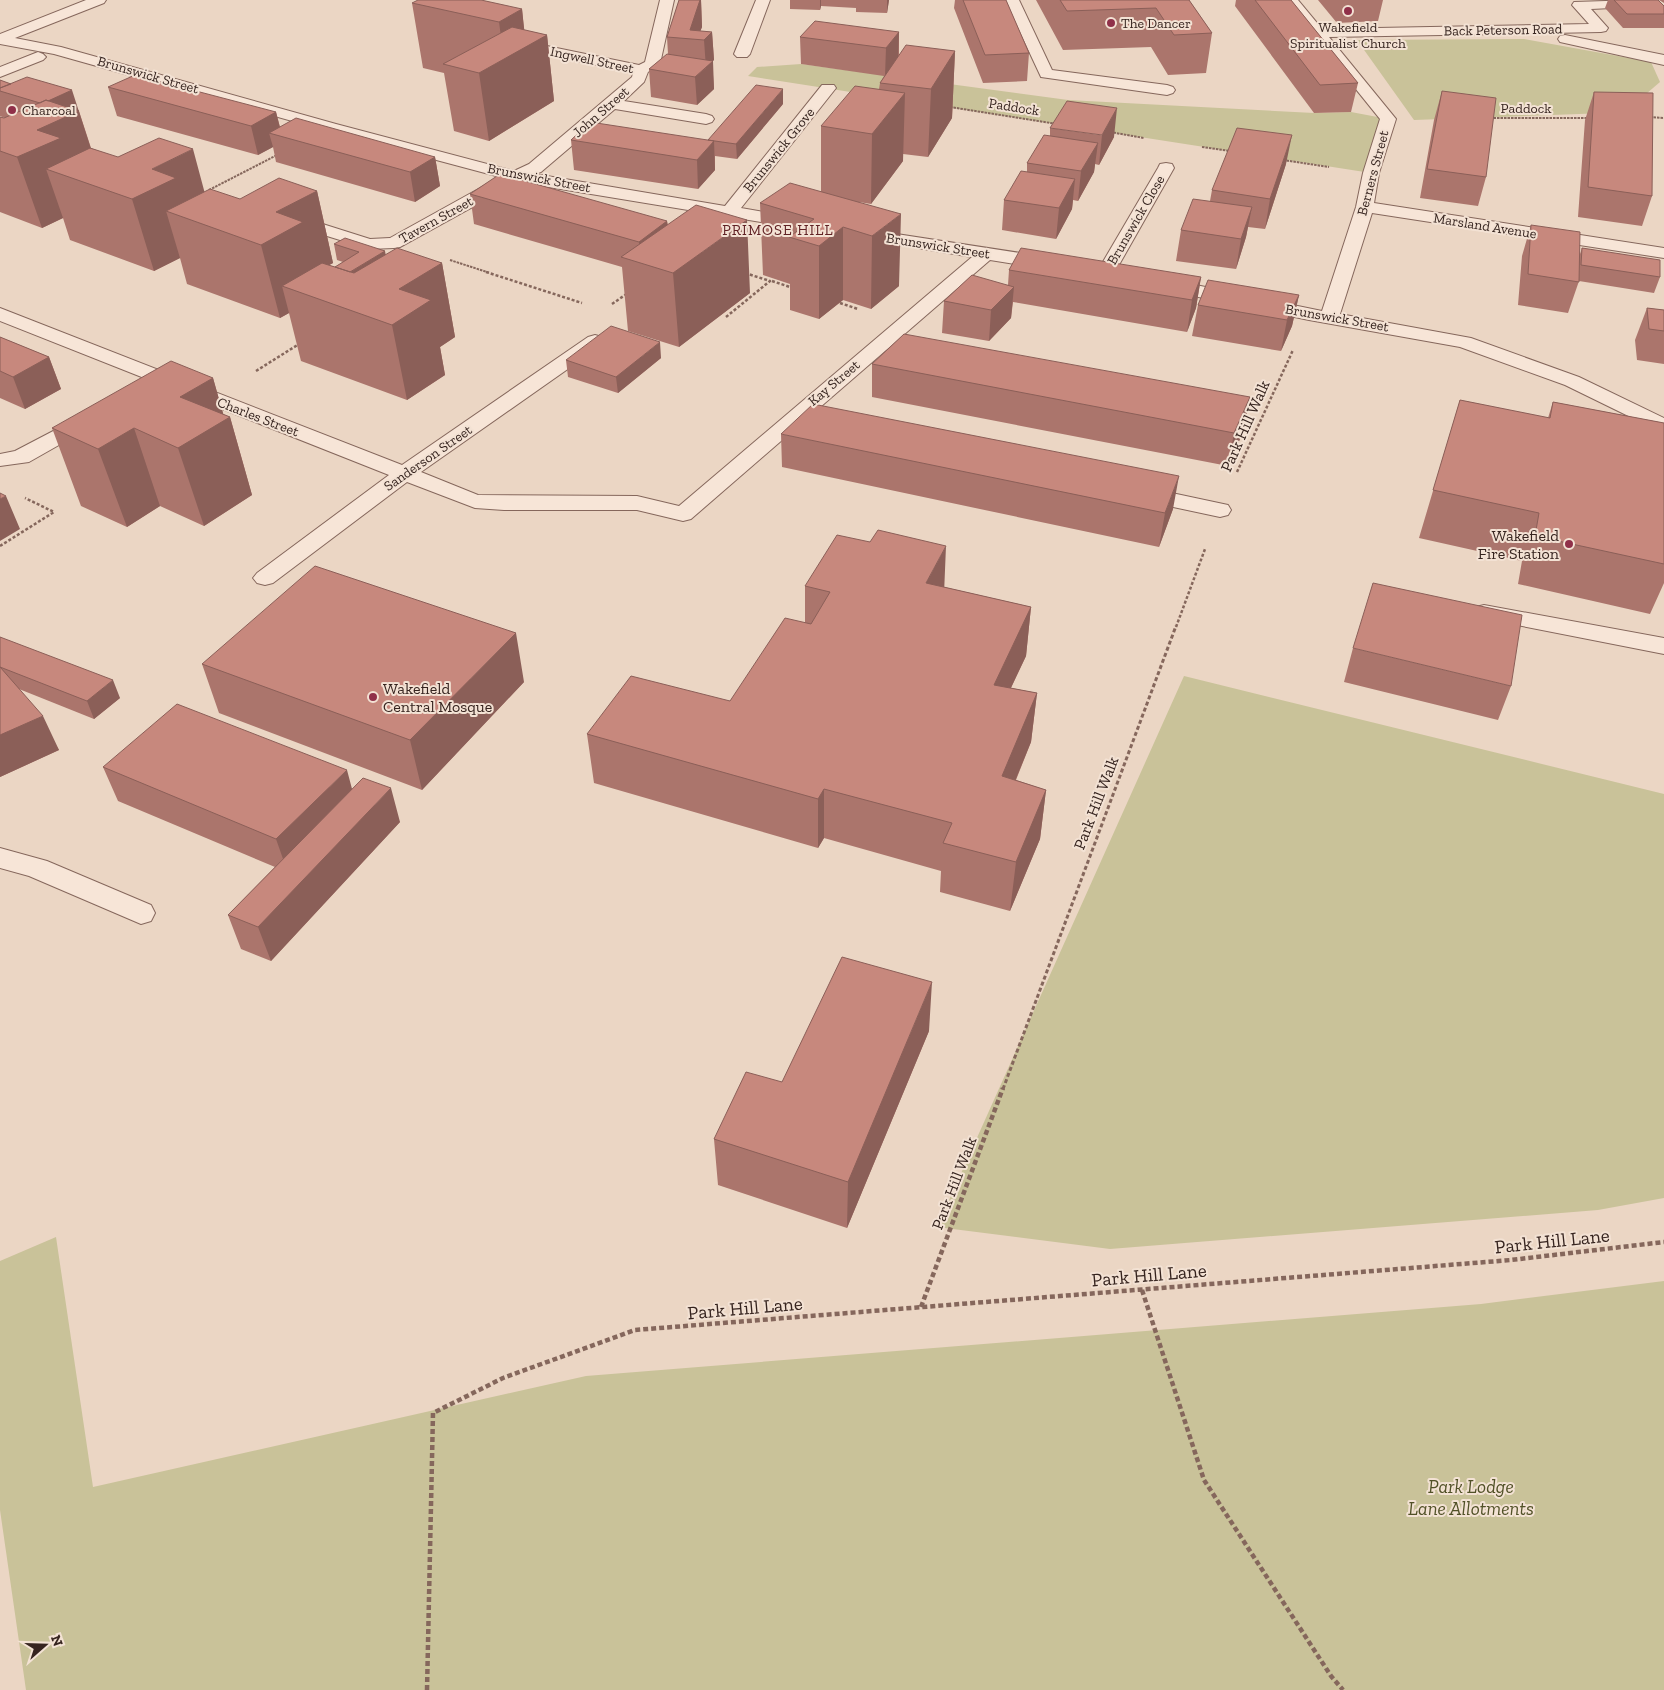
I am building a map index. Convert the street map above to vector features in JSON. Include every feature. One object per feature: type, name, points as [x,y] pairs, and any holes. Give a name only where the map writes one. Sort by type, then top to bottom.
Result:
[{"type":"street","points":[[0,40],[99,0]]},
{"type":"street","name":"John Street","points":[[515,176],[535,168],[612,104],[639,79],[641,70],[652,64],[667,0]]},
{"type":"street","points":[[742,54],[763,0]]},
{"type":"street","points":[[1012,0],[1046,74],[1167,90]]},
{"type":"street","name":"Berners Street","points":[[1291,0],[1388,119],[1371,173],[1365,207],[1329,317]]},
{"type":"street","name":"Back Peterson Road","points":[[1318,33],[1601,28],[1579,5],[1633,2]]},
{"type":"street","points":[[1522,30],[1664,60]]},
{"type":"street","name":"Brunswick Street","points":[[0,40],[56,50],[330,127],[515,176],[815,226]]},
{"type":"street","name":"Ingwell Street","points":[[498,40],[641,70]]},
{"type":"street","points":[[0,72],[38,57]]},
{"type":"street","name":"Brunswick Grove","points":[[729,212],[828,88]]},
{"type":"street","points":[[612,104],[706,119]]},
{"type":"street","name":"Brunswick Close","points":[[1106,272],[1166,168]]},
{"type":"street","name":"Tavern Street","points":[[279,215],[369,244],[394,242],[515,176]]},
{"type":"street","name":"Marsland Avenue","points":[[1365,207],[1664,253]]},
{"type":"street","name":"Brunswick Street","points":[[843,231],[1069,266]]},
{"type":"street","name":"Kay Street","points":[[683,514],[790,420],[986,254]]},
{"type":"street","points":[[1087,269],[1125,276]]},
{"type":"street","name":"Brunswick Street","points":[[1144,280],[1309,314],[1464,342],[1569,390],[1664,426]]},
{"type":"street","name":"Charles Street","points":[[0,314],[475,501],[504,504],[637,504],[683,514]]},
{"type":"street","name":"Sanderson Street","points":[[265,578],[404,474],[595,341]]},
{"type":"street","points":[[138,393],[164,379]]},
{"type":"street","points":[[0,460],[21,457],[105,411]]},
{"type":"street","points":[[790,420],[819,427]]},
{"type":"street","points":[[1122,489],[1220,510]]},
{"type":"street","points":[[1459,608],[1664,646]]},
{"type":"street","points":[[0,858],[36,868],[141,912]]},
{"type":"path","name":"Paddock","points":[[947,107],[1065,125]]},
{"type":"path","points":[[1644,117],[1664,118]]},
{"type":"path","name":"Paddock","points":[[1484,118],[1591,118]]},
{"type":"path","points":[[206,192],[330,127]]},
{"type":"path","points":[[1105,132],[1144,138]]},
{"type":"path","points":[[1194,146],[1233,152]]},
{"type":"path","points":[[1282,160],[1371,173]]},
{"type":"path","points":[[394,242],[585,304]]},
{"type":"path","points":[[726,317],[770,280],[742,272]]},
{"type":"path","points":[[772,281],[795,288]]},
{"type":"path","points":[[595,341],[576,334],[604,310],[628,293]]},
{"type":"path","name":"Park Hill Walk","points":[[921,1307],[1220,510],[1309,314]]},
{"type":"path","points":[[212,399],[303,341]]},
{"type":"path","points":[[0,546],[54,512],[18,495]]},
{"type":"path","name":"Park Hill Lane","points":[[427,1690],[433,1413],[503,1378],[635,1330],[1511,1260],[1664,1242]]},
{"type":"path","points":[[1142,1290],[1204,1480],[1331,1676],[1343,1690]]},
{"type":"green space","points":[[1524,39],[1651,62],[1660,82],[1639,100],[1607,113],[1414,120],[1357,40]]},
{"type":"green space","points":[[801,64],[1068,100],[1314,113],[1351,112],[1388,119],[1371,173],[748,76],[757,67]]},
{"type":"green space","points":[[1184,676],[1664,794],[1664,1198],[1598,1210],[1110,1249],[937,1227]]},
{"type":"green space","name":"Park Lodge Lane Allotments","points":[[56,1237],[93,1487],[586,1376],[1481,1304],[1664,1281],[1664,1690],[26,1690],[0,1510],[0,1261]]},
{"type":"building","points":[[418,0],[481,0],[522,9],[499,22],[412,3]]},
{"type":"building","points":[[679,0],[700,0],[690,30],[712,32],[704,40],[667,37]]},
{"type":"building","points":[[963,0],[1006,0],[1029,53],[985,55]]},
{"type":"building","points":[[1060,0],[1189,0],[1212,33],[1174,35],[1156,8],[1067,11]]},
{"type":"building","points":[[1255,0],[1291,0],[1358,83],[1320,85]]},
{"type":"building","points":[[1614,0],[1658,0],[1664,6],[1664,14],[1627,14]]},
{"type":"building","points":[[815,21],[899,32],[886,48],[800,37]]},
{"type":"building","points":[[512,27],[547,35],[479,73],[443,64]]},
{"type":"building","points":[[906,45],[955,51],[931,89],[880,83]]},
{"type":"building","points":[[667,54],[713,61],[695,77],[649,69]]},
{"type":"building","points":[[135,75],[276,112],[251,126],[108,87]]},
{"type":"building","points":[[27,77],[72,90],[40,103],[0,91],[0,88]]},
{"type":"building","points":[[0,80],[11,84],[0,88]]},
{"type":"building","points":[[756,85],[783,89],[736,144],[708,140]]},
{"type":"building","points":[[855,86],[905,93],[872,134],[821,126]]},
{"type":"building","points":[[1442,91],[1496,98],[1486,177],[1427,169]]},
{"type":"building","points":[[1594,92],[1653,93],[1652,196],[1588,187]]},
{"type":"building","points":[[46,100],[79,111],[37,130],[61,138],[17,157],[0,151],[0,117],[4,118]]},
{"type":"building","points":[[1067,101],[1117,108],[1102,135],[1050,128]]},
{"type":"building","points":[[296,118],[435,157],[410,172],[269,133]]},
{"type":"building","points":[[590,122],[714,141],[697,160],[571,140]]},
{"type":"building","points":[[1237,128],[1292,135],[1270,199],[1212,190]]},
{"type":"building","points":[[1044,135],[1098,143],[1081,171],[1027,163]]},
{"type":"building","points":[[159,138],[193,149],[152,169],[176,178],[132,199],[46,169],[90,148],[118,157]]},
{"type":"building","points":[[1021,171],[1075,179],[1059,208],[1004,200]]},
{"type":"building","points":[[500,174],[667,221],[639,242],[470,194]]},
{"type":"building","points":[[279,178],[317,191],[276,212],[303,222],[261,245],[166,211],[210,189],[240,199]]},
{"type":"building","points":[[790,183],[901,214],[872,236],[843,227],[819,246],[789,237],[814,219],[760,203]]},
{"type":"building","points":[[1193,199],[1252,207],[1241,239],[1181,230]]},
{"type":"building","points":[[696,205],[747,220],[673,273],[621,257]]},
{"type":"building","points":[[1531,225],[1580,232],[1579,282],[1528,274]]},
{"type":"building","points":[[345,238],[385,251],[350,272],[335,267],[359,252],[334,244]]},
{"type":"building","points":[[397,248],[442,263],[399,289],[431,300],[392,325],[282,286],[322,263],[354,273]]},
{"type":"building","points":[[1021,248],[1201,277],[1192,300],[1009,270]]},
{"type":"building","points":[[1582,248],[1660,260],[1660,277],[1581,265]]},
{"type":"building","points":[[972,275],[1014,287],[991,310],[944,301]]},
{"type":"building","points":[[1208,280],[1299,295],[1287,320],[1198,305]]},
{"type":"building","points":[[1647,308],[1664,310],[1664,331],[1649,329]]},
{"type":"building","points":[[611,326],[660,342],[616,377],[566,360]]},
{"type":"building","points":[[904,334],[1250,397],[1234,433],[872,364]]},
{"type":"building","points":[[0,337],[49,357],[13,377],[0,371]]},
{"type":"building","points":[[171,361],[213,378],[180,397],[230,417],[178,448],[134,428],[98,449],[52,428]]},
{"type":"building","points":[[1460,400],[1550,418],[1553,402],[1664,423],[1664,564],[1535,536],[1539,513],[1433,490]]},
{"type":"building","points":[[813,404],[1179,476],[1165,513],[781,434]]},
{"type":"building","points":[[0,493],[6,496],[0,499]]},
{"type":"building","points":[[878,530],[946,546],[926,583],[1031,607],[994,685],[1037,693],[1002,776],[1046,790],[1016,862],[943,843],[952,823],[824,789],[818,799],[587,734],[631,676],[730,701],[785,618],[811,624],[830,592],[805,586],[837,535],[870,542]]},
{"type":"building","points":[[315,566],[516,633],[410,740],[202,664]]},
{"type":"building","points":[[1373,583],[1522,615],[1511,686],[1353,648]]},
{"type":"building","points":[[0,637],[113,680],[87,701],[0,667]]},
{"type":"building","points":[[0,667],[43,716],[0,735]]},
{"type":"building","points":[[177,704],[347,770],[276,839],[103,767]]},
{"type":"building","points":[[363,778],[391,788],[258,927],[228,915]]},
{"type":"building","points":[[842,957],[932,982],[848,1182],[714,1139],[746,1072],[782,1082]]},
{"type":"place","name":"Wakefield Spiritualist Church","points":[[1348,11]]},
{"type":"place","name":"The Dancer","points":[[1111,23]]},
{"type":"place","name":"Charcoal","points":[[12,110]]},
{"type":"place","name":"Wakefield Fire Station","points":[[1569,544]]},
{"type":"place","name":"Wakefield Central Mosque","points":[[373,697]]},
{"type":"district","name":"PRIMOSE HILL","points":[[778,230]]}]
